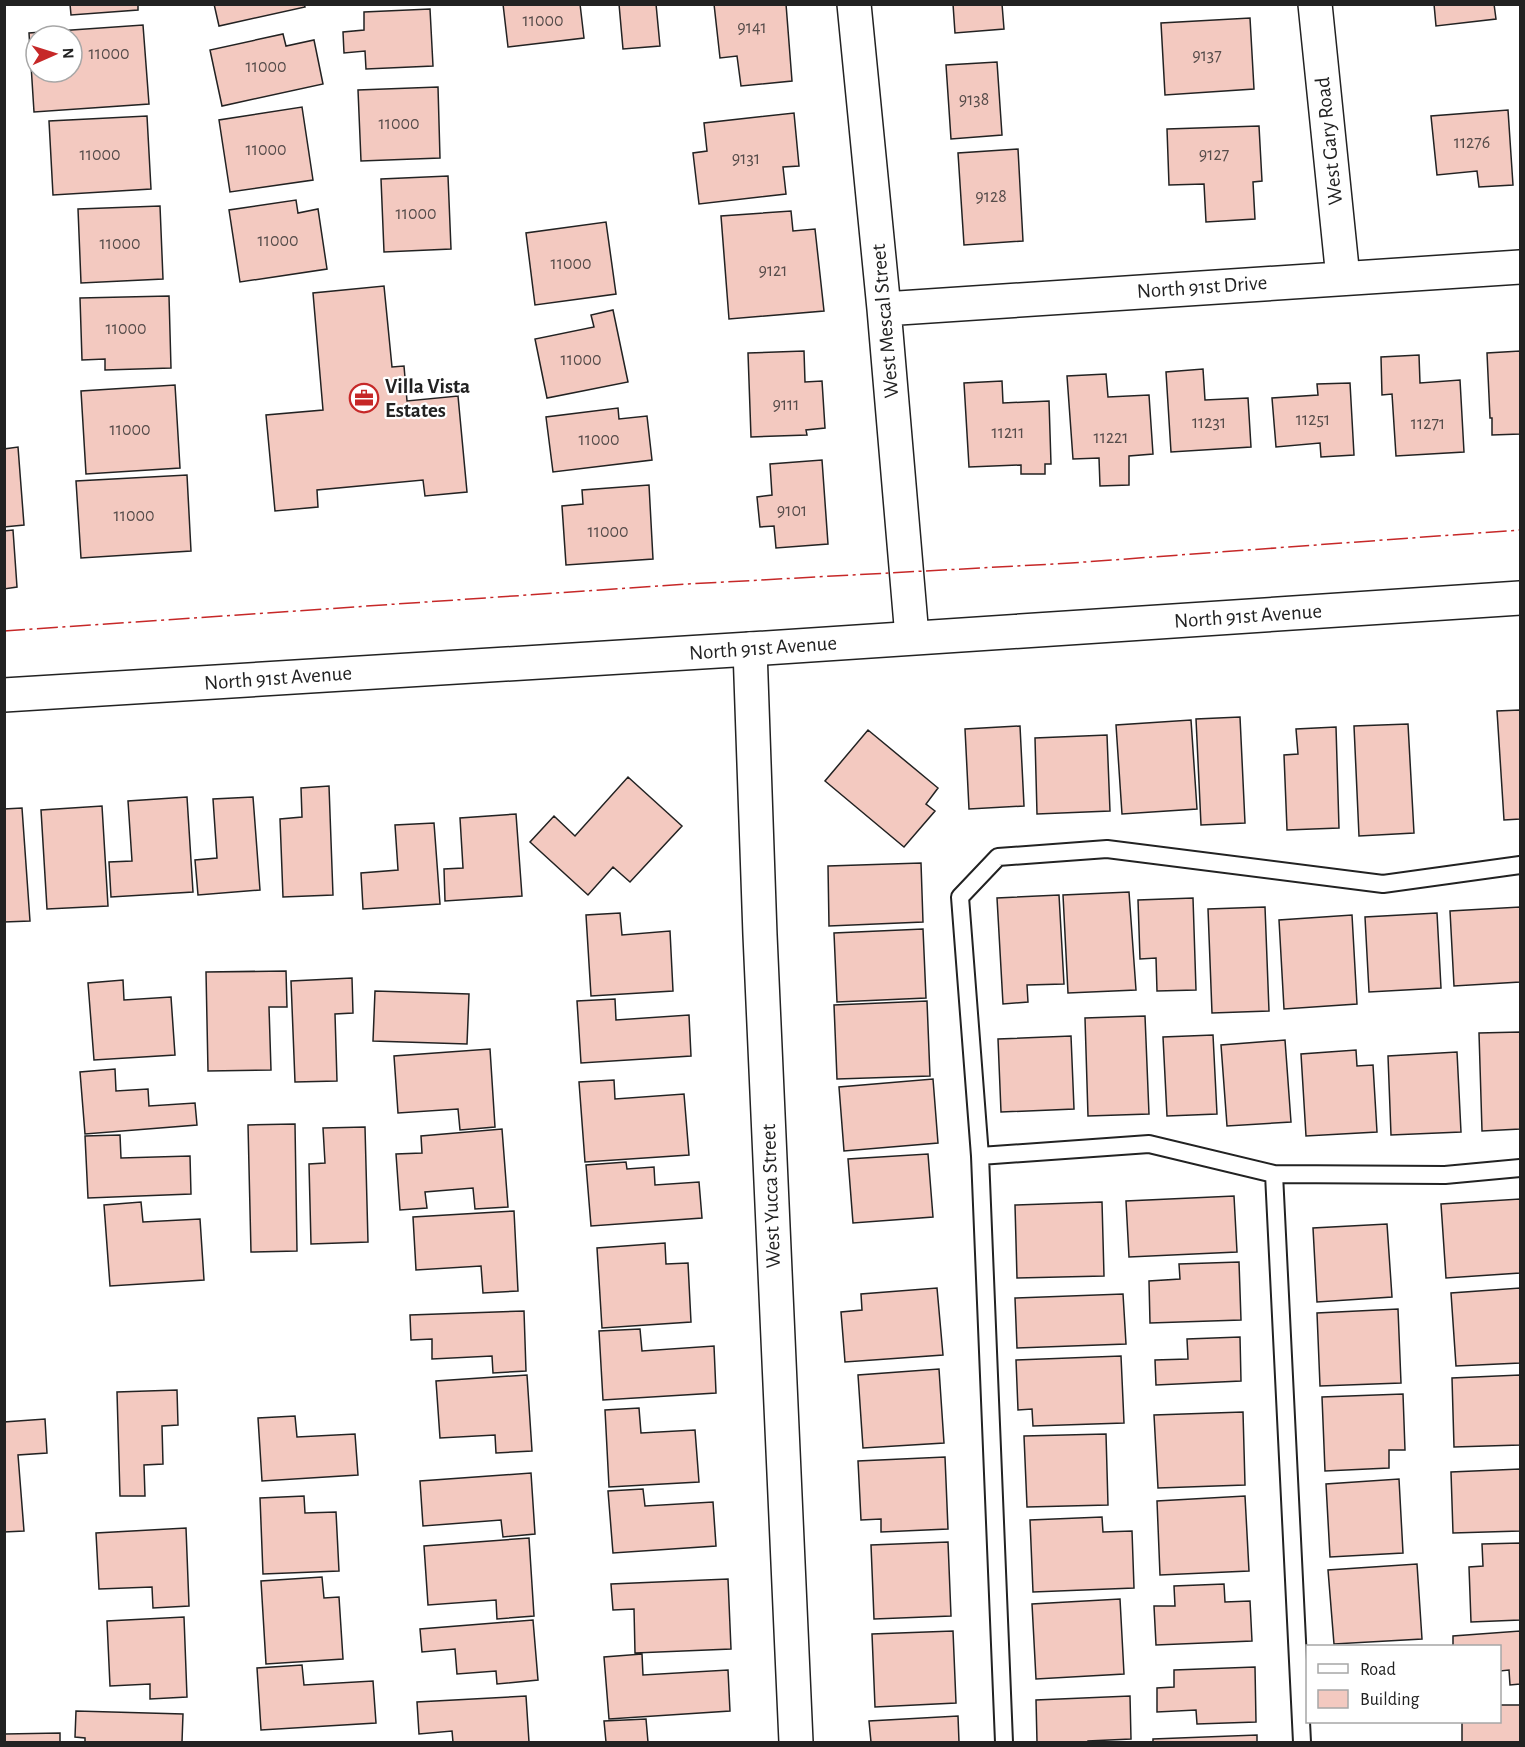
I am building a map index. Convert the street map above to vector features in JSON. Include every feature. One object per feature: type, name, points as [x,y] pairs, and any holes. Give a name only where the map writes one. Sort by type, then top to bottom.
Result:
[{"type":"street","name":"West Mescal Street","points":[[854,4],[884,309],[912,637]]},
{"type":"street","name":"West Gary Road","points":[[1315,4],[1343,278]]},
{"type":"street","name":"North 91st Drive","points":[[884,309],[1521,267]]},
{"type":"street","name":"North 91st Avenue","points":[[4,695],[1521,598]]},
{"type":"street","name":"West Yucca Street","points":[[750,649],[760,935],[796,1743]]},
{"type":"lane","points":[[1004,1743],[980,1156],[960,897],[998,857],[1107,849],[1383,884],[1521,865]]},
{"type":"lane","points":[[980,1156],[1149,1144],[1274,1174],[1445,1175],[1521,1168]]},
{"type":"lane","points":[[1274,1174],[1302,1743]]},
{"type":"building","points":[[70,4],[138,4],[138,10],[71,15]]},
{"type":"building","points":[[214,4],[304,4],[305,7],[219,26]]},
{"type":"building","points":[[503,4],[580,4],[584,38],[508,47]]},
{"type":"building","points":[[619,4],[656,4],[660,46],[623,49]]},
{"type":"building","points":[[714,4],[786,4],[792,81],[741,86],[737,56],[720,58]]},
{"type":"building","points":[[953,4],[1002,4],[1004,29],[955,33]]},
{"type":"building","points":[[1434,4],[1494,4],[1496,19],[1436,26]]},
{"type":"building","points":[[430,9],[433,66],[366,69],[365,51],[344,53],[343,32],[364,30],[364,12]]},
{"type":"building","points":[[1250,18],[1254,89],[1165,95],[1161,23]]},
{"type":"building","points":[[143,25],[149,104],[34,112],[32,84],[84,84],[84,29]]},
{"type":"building","points":[[283,34],[286,46],[314,40],[323,84],[222,106],[210,50]]},
{"type":"building","points":[[997,62],[1002,135],[951,139],[946,65]]},
{"type":"building","points":[[438,87],[440,158],[361,161],[358,90]]},
{"type":"building","points":[[302,107],[313,180],[230,192],[219,120]]},
{"type":"building","points":[[1508,110],[1513,185],[1479,187],[1477,171],[1437,175],[1431,116]]},
{"type":"building","points":[[794,113],[799,166],[783,167],[786,194],[699,204],[693,153],[707,151],[704,123]]},
{"type":"building","points":[[147,116],[151,189],[53,195],[49,121]]},
{"type":"building","points":[[1259,126],[1262,181],[1253,182],[1255,219],[1206,222],[1204,184],[1169,185],[1167,129]]},
{"type":"building","points":[[1018,149],[1023,241],[964,245],[958,153]]},
{"type":"building","points":[[448,176],[451,249],[384,252],[381,179]]},
{"type":"building","points":[[296,200],[298,213],[318,209],[327,269],[240,282],[229,210]]},
{"type":"building","points":[[160,206],[163,279],[81,283],[78,209]]},
{"type":"building","points":[[791,211],[793,231],[815,229],[824,311],[729,319],[721,216]]},
{"type":"building","points":[[606,222],[616,294],[535,305],[526,233]]},
{"type":"building","name":"Villa Vista Estates","points":[[384,286],[392,367],[404,366],[407,401],[458,396],[467,492],[425,496],[423,480],[317,490],[318,507],[275,511],[266,415],[323,410],[313,293]]},
{"type":"building","points":[[169,296],[171,368],[105,370],[105,359],[82,360],[80,298]]},
{"type":"building","points":[[613,310],[628,382],[547,398],[535,339],[594,327],[591,315]]},
{"type":"building","points":[[804,351],[805,382],[822,381],[825,428],[806,430],[807,435],[751,437],[748,353]]},
{"type":"building","points":[[1520,351],[1520,434],[1492,435],[1487,353]]},
{"type":"building","points":[[1419,355],[1420,383],[1460,380],[1464,452],[1396,456],[1392,394],[1382,395],[1381,357]]},
{"type":"building","points":[[1203,369],[1205,400],[1248,398],[1251,447],[1171,452],[1166,372]]},
{"type":"building","points":[[1106,374],[1108,397],[1149,395],[1153,454],[1129,456],[1129,485],[1100,486],[1099,458],[1073,459],[1067,376]]},
{"type":"building","points":[[1002,381],[1003,403],[1049,401],[1051,464],[1045,464],[1045,474],[1021,474],[1021,465],[969,467],[964,383]]},
{"type":"building","points":[[1350,383],[1354,455],[1321,457],[1320,443],[1276,447],[1272,398],[1318,395],[1317,384]]},
{"type":"building","points":[[175,385],[180,468],[86,474],[81,391]]},
{"type":"building","points":[[618,408],[619,419],[647,416],[652,460],[553,472],[546,417]]},
{"type":"building","points":[[18,447],[24,525],[4,527],[4,449]]},
{"type":"building","points":[[822,460],[828,544],[776,548],[774,526],[760,527],[757,497],[772,495],[770,464]]},
{"type":"building","points":[[187,475],[191,551],[81,558],[76,481]]},
{"type":"building","points":[[649,485],[653,559],[566,565],[562,506],[583,504],[582,490]]},
{"type":"building","points":[[13,530],[17,587],[4,589],[4,531]]},
{"type":"building","points":[[1520,710],[1520,819],[1504,820],[1497,711]]},
{"type":"building","points":[[1240,717],[1245,823],[1201,825],[1196,719]]},
{"type":"building","points":[[1191,720],[1197,809],[1122,814],[1116,725]]},
{"type":"building","points":[[1408,724],[1414,833],[1359,836],[1354,726]]},
{"type":"building","points":[[1020,726],[1024,806],[969,809],[965,729]]},
{"type":"building","points":[[1336,727],[1339,828],[1287,830],[1284,755],[1298,754],[1296,729]]},
{"type":"building","points":[[868,730],[938,788],[926,804],[935,811],[904,847],[825,781]]},
{"type":"building","points":[[1107,735],[1110,811],[1037,814],[1035,738]]},
{"type":"building","points":[[628,777],[682,826],[630,882],[613,867],[588,895],[530,842],[554,816],[575,836]]},
{"type":"building","points":[[329,786],[333,895],[283,897],[280,819],[302,817],[301,788]]},
{"type":"building","points":[[187,797],[193,892],[111,897],[109,862],[132,861],[128,801]]},
{"type":"building","points":[[253,797],[260,890],[198,895],[195,860],[217,858],[213,799]]},
{"type":"building","points":[[102,806],[108,906],[47,909],[41,810]]},
{"type":"building","points":[[22,808],[30,921],[4,922],[4,809]]},
{"type":"building","points":[[516,814],[522,896],[445,901],[444,869],[463,868],[460,818]]},
{"type":"building","points":[[434,823],[440,904],[363,909],[361,873],[398,870],[395,825]]},
{"type":"building","points":[[921,863],[923,922],[829,926],[828,866]]},
{"type":"building","points":[[1129,892],[1136,990],[1068,993],[1063,895]]},
{"type":"building","points":[[1059,895],[1064,984],[1027,985],[1028,1002],[1003,1004],[997,898]]},
{"type":"building","points":[[1193,898],[1196,990],[1157,991],[1156,958],[1140,959],[1138,900]]},
{"type":"building","points":[[1265,907],[1269,1011],[1212,1013],[1208,909]]},
{"type":"building","points":[[1520,907],[1520,982],[1454,986],[1450,911]]},
{"type":"building","points":[[620,913],[622,935],[670,931],[673,991],[591,996],[586,915]]},
{"type":"building","points":[[1437,913],[1441,988],[1369,992],[1365,917]]},
{"type":"building","points":[[1352,915],[1357,1004],[1284,1009],[1279,920]]},
{"type":"building","points":[[923,929],[926,998],[837,1002],[834,933]]},
{"type":"building","points":[[286,971],[287,1007],[269,1007],[271,1070],[208,1071],[206,972]]},
{"type":"building","points":[[352,978],[353,1013],[335,1014],[337,1081],[295,1082],[291,981]]},
{"type":"building","points":[[123,980],[124,1000],[171,997],[175,1055],[94,1060],[88,983]]},
{"type":"building","points":[[375,991],[469,994],[467,1044],[373,1041]]},
{"type":"building","points":[[615,999],[616,1020],[689,1015],[691,1056],[581,1063],[577,1001]]},
{"type":"building","points":[[927,1001],[930,1076],[837,1079],[834,1005]]},
{"type":"building","points":[[1145,1016],[1149,1114],[1088,1116],[1085,1018]]},
{"type":"building","points":[[1520,1032],[1520,1129],[1482,1131],[1479,1033]]},
{"type":"building","points":[[1213,1035],[1217,1114],[1167,1116],[1163,1037]]},
{"type":"building","points":[[1071,1036],[1074,1109],[1001,1112],[998,1039]]},
{"type":"building","points":[[1285,1040],[1291,1122],[1227,1126],[1221,1045]]},
{"type":"building","points":[[490,1049],[495,1127],[460,1130],[458,1109],[398,1113],[394,1056]]},
{"type":"building","points":[[1356,1050],[1357,1066],[1373,1065],[1377,1132],[1306,1136],[1301,1054]]},
{"type":"building","points":[[1457,1052],[1461,1132],[1391,1135],[1388,1056]]},
{"type":"building","points":[[115,1069],[116,1091],[148,1089],[149,1106],[195,1103],[197,1125],[85,1134],[80,1072]]},
{"type":"building","points":[[933,1079],[938,1143],[844,1151],[839,1087]]},
{"type":"building","points":[[614,1080],[615,1099],[684,1094],[689,1155],[585,1162],[579,1082]]},
{"type":"building","points":[[295,1124],[297,1251],[251,1252],[248,1125]]},
{"type":"building","points":[[365,1127],[368,1242],[311,1244],[309,1164],[325,1163],[323,1128]]},
{"type":"building","points":[[502,1129],[508,1207],[475,1209],[473,1188],[425,1192],[427,1208],[400,1210],[396,1154],[422,1153],[421,1136]]},
{"type":"building","points":[[120,1135],[121,1158],[190,1156],[191,1194],[88,1198],[85,1136]]},
{"type":"building","points":[[928,1154],[933,1217],[853,1223],[848,1159]]},
{"type":"building","points":[[626,1162],[627,1169],[654,1167],[655,1185],[699,1182],[702,1218],[591,1226],[586,1165]]},
{"type":"building","points":[[1234,1196],[1237,1252],[1129,1257],[1126,1201]]},
{"type":"building","points":[[1520,1199],[1520,1273],[1446,1278],[1441,1204]]},
{"type":"building","points":[[141,1202],[143,1222],[200,1219],[204,1280],[110,1286],[104,1205]]},
{"type":"building","points":[[1102,1202],[1104,1276],[1017,1278],[1015,1205]]},
{"type":"building","points":[[514,1211],[518,1291],[483,1293],[481,1266],[416,1270],[413,1217]]},
{"type":"building","points":[[1387,1224],[1392,1297],[1317,1302],[1313,1228]]},
{"type":"building","points":[[665,1243],[666,1264],[688,1263],[691,1322],[602,1328],[597,1248]]},
{"type":"building","points":[[1239,1262],[1241,1320],[1150,1323],[1149,1281],[1180,1279],[1179,1264]]},
{"type":"building","points":[[937,1288],[943,1355],[845,1362],[841,1312],[862,1310],[861,1294]]},
{"type":"building","points":[[1520,1288],[1520,1363],[1456,1366],[1451,1293]]},
{"type":"building","points":[[1123,1294],[1126,1344],[1017,1348],[1015,1298]]},
{"type":"building","points":[[1398,1309],[1401,1383],[1320,1386],[1317,1313]]},
{"type":"building","points":[[524,1311],[526,1371],[493,1373],[492,1356],[432,1359],[432,1339],[411,1340],[410,1315]]},
{"type":"building","points":[[640,1329],[642,1351],[714,1346],[716,1393],[603,1400],[599,1331]]},
{"type":"building","points":[[1240,1337],[1241,1381],[1156,1385],[1155,1360],[1188,1359],[1187,1339]]},
{"type":"building","points":[[1121,1356],[1124,1423],[1033,1426],[1032,1409],[1018,1410],[1016,1360]]},
{"type":"building","points":[[939,1369],[944,1443],[863,1448],[858,1375]]},
{"type":"building","points":[[527,1375],[532,1451],[496,1453],[495,1435],[440,1438],[436,1381]]},
{"type":"building","points":[[1520,1375],[1520,1445],[1454,1447],[1452,1378]]},
{"type":"building","points":[[177,1390],[178,1425],[162,1426],[163,1464],[144,1465],[145,1496],[120,1496],[117,1392]]},
{"type":"building","points":[[1403,1394],[1405,1450],[1389,1450],[1389,1468],[1325,1471],[1322,1397]]},
{"type":"building","points":[[639,1408],[641,1433],[695,1430],[699,1482],[609,1487],[605,1410]]},
{"type":"building","points":[[1243,1412],[1245,1485],[1158,1488],[1154,1415]]},
{"type":"building","points":[[295,1416],[297,1437],[355,1434],[358,1475],[262,1481],[258,1418]]},
{"type":"building","points":[[45,1419],[47,1453],[18,1455],[24,1531],[4,1532],[4,1422]]},
{"type":"building","points":[[1106,1434],[1108,1505],[1027,1507],[1024,1436]]},
{"type":"building","points":[[945,1457],[948,1529],[881,1532],[881,1519],[861,1520],[858,1461]]},
{"type":"building","points":[[1520,1469],[1520,1531],[1453,1533],[1451,1472]]},
{"type":"building","points":[[531,1473],[535,1534],[503,1537],[501,1520],[423,1526],[420,1481]]},
{"type":"building","points":[[1399,1479],[1403,1553],[1330,1557],[1326,1484]]},
{"type":"building","points":[[643,1489],[645,1506],[713,1502],[716,1546],[613,1553],[608,1491]]},
{"type":"building","points":[[304,1496],[305,1513],[336,1512],[339,1571],[263,1574],[260,1498]]},
{"type":"building","points":[[1245,1496],[1249,1571],[1160,1575],[1157,1501]]},
{"type":"building","points":[[1102,1517],[1103,1532],[1132,1531],[1134,1588],[1033,1592],[1030,1520]]},
{"type":"building","points":[[186,1528],[189,1606],[153,1608],[152,1587],[99,1589],[96,1533]]},
{"type":"building","points":[[529,1538],[534,1616],[497,1619],[496,1600],[428,1605],[424,1546]]},
{"type":"building","points":[[948,1542],[951,1616],[874,1619],[871,1545]]},
{"type":"building","points":[[1520,1543],[1520,1620],[1471,1622],[1469,1567],[1483,1566],[1482,1544]]},
{"type":"building","points":[[1417,1564],[1422,1639],[1334,1644],[1328,1570]]},
{"type":"building","points":[[322,1577],[324,1598],[339,1597],[343,1659],[266,1664],[261,1581]]},
{"type":"building","points":[[728,1579],[731,1649],[635,1653],[634,1609],[613,1610],[611,1584]]},
{"type":"building","points":[[1224,1584],[1225,1602],[1250,1601],[1252,1641],[1156,1645],[1154,1606],[1175,1606],[1174,1586]]},
{"type":"building","points":[[1120,1599],[1124,1674],[1036,1679],[1032,1604]]},
{"type":"building","points":[[184,1617],[187,1697],[150,1699],[150,1684],[110,1686],[107,1621]]},
{"type":"building","points":[[533,1620],[538,1680],[497,1684],[496,1671],[457,1674],[455,1649],[422,1652],[420,1629]]},
{"type":"building","points":[[953,1631],[956,1703],[875,1707],[872,1634]]},
{"type":"building","points":[[1520,1631],[1520,1684],[1510,1685],[1509,1670],[1501,1671],[1501,1645],[1453,1645],[1453,1636]]},
{"type":"building","points":[[642,1654],[643,1675],[728,1670],[730,1711],[609,1719],[604,1657]]},
{"type":"building","points":[[302,1665],[304,1685],[373,1681],[376,1723],[261,1730],[257,1668]]},
{"type":"building","points":[[1255,1667],[1256,1722],[1197,1724],[1196,1710],[1157,1712],[1157,1688],[1174,1687],[1174,1670]]},
{"type":"building","points":[[526,1696],[529,1742],[453,1742],[452,1731],[419,1734],[417,1702]]},
{"type":"building","points":[[1130,1696],[1131,1739],[1037,1742],[1036,1700]]},
{"type":"building","points":[[1501,1705],[1520,1705],[1520,1742],[1462,1742],[1462,1723],[1501,1723]]},
{"type":"building","points":[[76,1711],[183,1714],[182,1742],[85,1742],[85,1738],[75,1737]]},
{"type":"building","points":[[4,1714],[5,1734],[60,1733],[60,1742],[4,1742]]},
{"type":"building","points":[[958,1716],[959,1742],[871,1742],[869,1721]]},
{"type":"building","points":[[646,1719],[648,1742],[606,1742],[604,1721]]},
{"type":"building","points":[[1257,1735],[1257,1742],[1153,1742],[1153,1739]]},
{"type":"power","points":[[4,631],[688,584],[1071,563],[1520,530]]},
{"type":"place","name":"Villa Vista Estates","points":[[364,398]]}]
